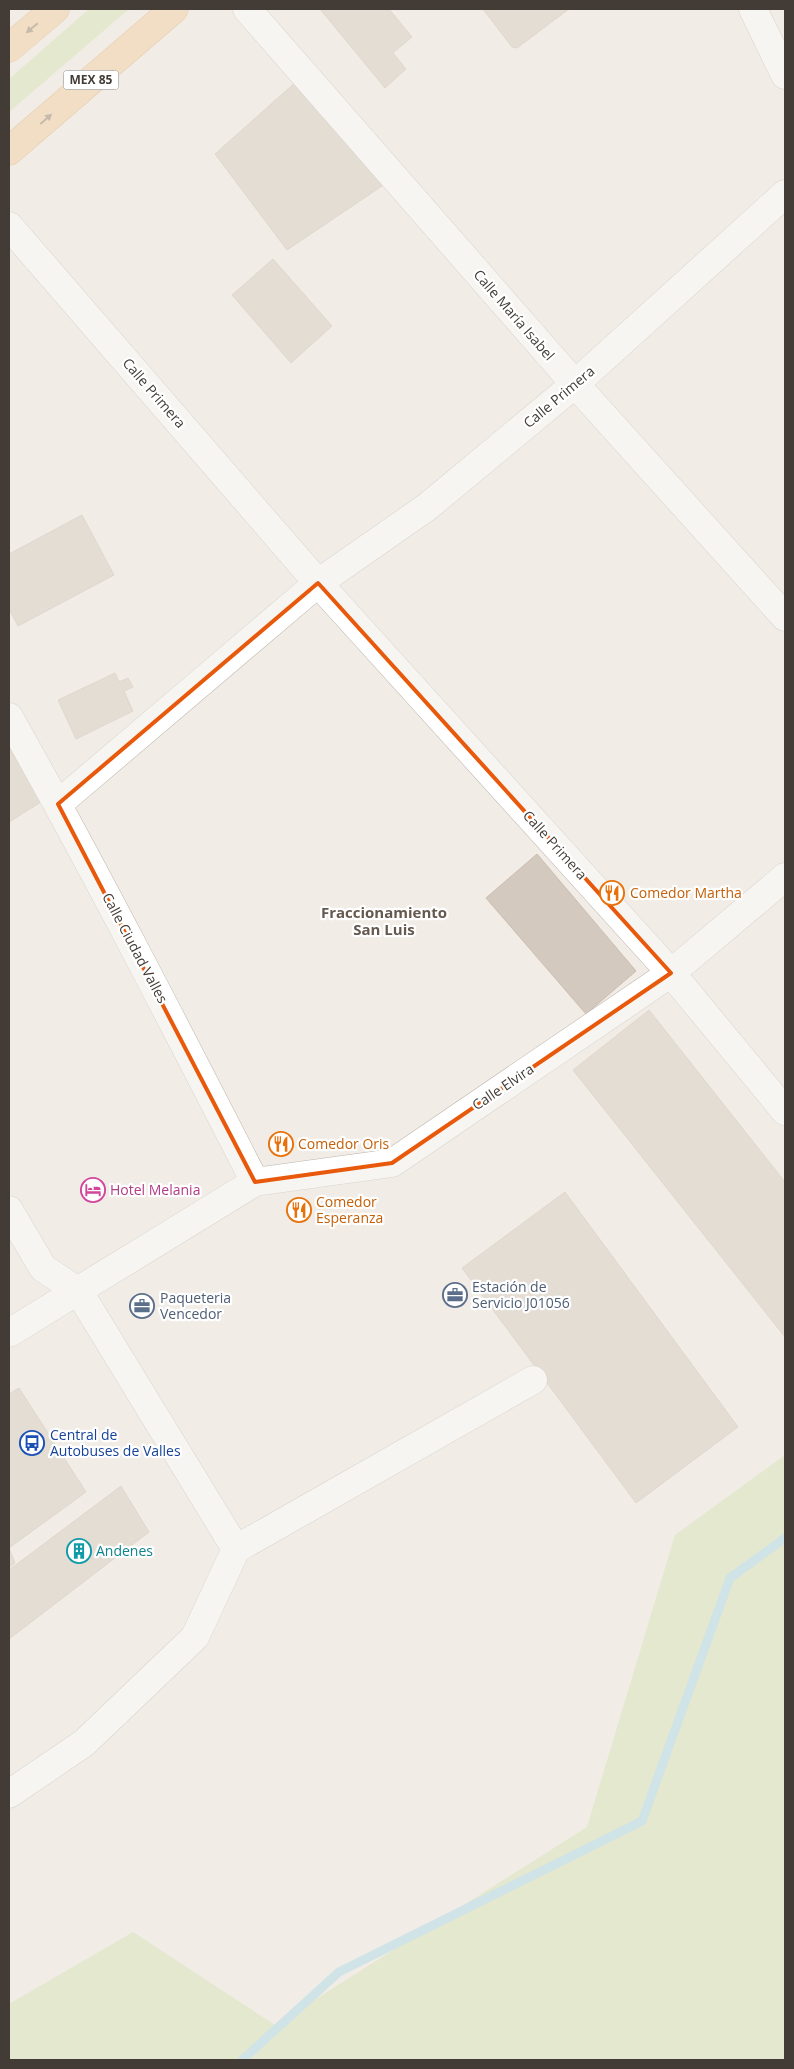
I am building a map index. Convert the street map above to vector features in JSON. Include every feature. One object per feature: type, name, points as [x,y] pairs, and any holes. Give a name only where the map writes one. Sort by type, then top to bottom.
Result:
[{"type":"main road","points":[[9,48],[54,9]]},
{"type":"main road","name":"MEX 85","points":[[9,151],[174,9]]},
{"type":"street","name":"Calle María Isabel","points":[[246,9],[575,384],[785,617]]},
{"type":"street","points":[[753,9],[785,75]]},
{"type":"street","name":"Calle Primera","points":[[58,804],[318,583],[427,506],[575,384],[785,194]]},
{"type":"street","name":"Calle Primera","points":[[9,226],[318,583],[672,974],[785,1111]]},
{"type":"street","name":"Calle Ciudad Valles","points":[[9,717],[164,1002],[255,1182]]},
{"type":"street","name":"Calle Elvira","points":[[9,1332],[79,1292],[255,1182],[392,1162],[672,974],[785,877]]},
{"type":"street","points":[[9,1210],[43,1268],[79,1292],[236,1549]]},
{"type":"street","points":[[9,1794],[84,1743],[195,1637],[236,1549],[533,1380]]},
{"type":"highlighted area","points":[[318,583],[671,973],[392,1163],[255,1182],[58,804]]},
{"type":"green space","points":[[89,9],[129,9],[9,112],[9,79]]},
{"type":"green space","points":[[785,1455],[785,2060],[9,2060],[9,2004],[133,1932],[275,2025],[587,1827],[675,1535]]},
{"type":"building","points":[[320,9],[389,9],[412,37],[393,53],[406,69],[385,88]]},
{"type":"building","points":[[483,9],[569,9],[517,48],[512,47]]},
{"type":"building","points":[[298,80],[385,184],[287,250],[215,154]]},
{"type":"building","points":[[273,259],[332,326],[291,363],[232,295]]},
{"type":"building","points":[[82,515],[114,575],[18,626],[9,609],[9,554]]},
{"type":"building","points":[[115,673],[119,682],[128,678],[133,687],[124,691],[133,711],[76,739],[58,700]]},
{"type":"building","points":[[9,747],[41,802],[9,822]]},
{"type":"building","points":[[537,854],[636,971],[586,1014],[486,898]]},
{"type":"building","points":[[649,1010],[785,1182],[785,1337],[573,1070]]},
{"type":"building","points":[[565,1192],[738,1427],[636,1503],[462,1268]]},
{"type":"building","name":"Central de Autobuses de Valles","points":[[19,1388],[86,1492],[9,1548],[9,1394]]},
{"type":"building","name":"Andenes","points":[[121,1486],[149,1532],[9,1639],[9,1570]]},
{"type":"building","points":[[9,1548],[15,1563],[9,1568]]},
{"type":"waterway","points":[[242,2060],[339,1972],[642,1821],[730,1578],[785,1538]]},
{"type":"place","name":"Comedor Martha","points":[[612,893]]},
{"type":"place","name":"Comedor Oris","points":[[281,1144]]},
{"type":"place","name":"Hotel Melania","points":[[93,1190]]},
{"type":"place","name":"Comedor Esperanza","points":[[299,1210]]},
{"type":"place","name":"Estación de Servicio J01056","points":[[455,1295]]},
{"type":"place","name":"Paqueteria Vencedor","points":[[142,1306]]},
{"type":"place","name":"Central de Autobuses de Valles","points":[[32,1443]]},
{"type":"place","name":"Andenes","points":[[79,1551]]},
{"type":"district","name":"Fraccionamiento San Luis","points":[[384,922]]}]
